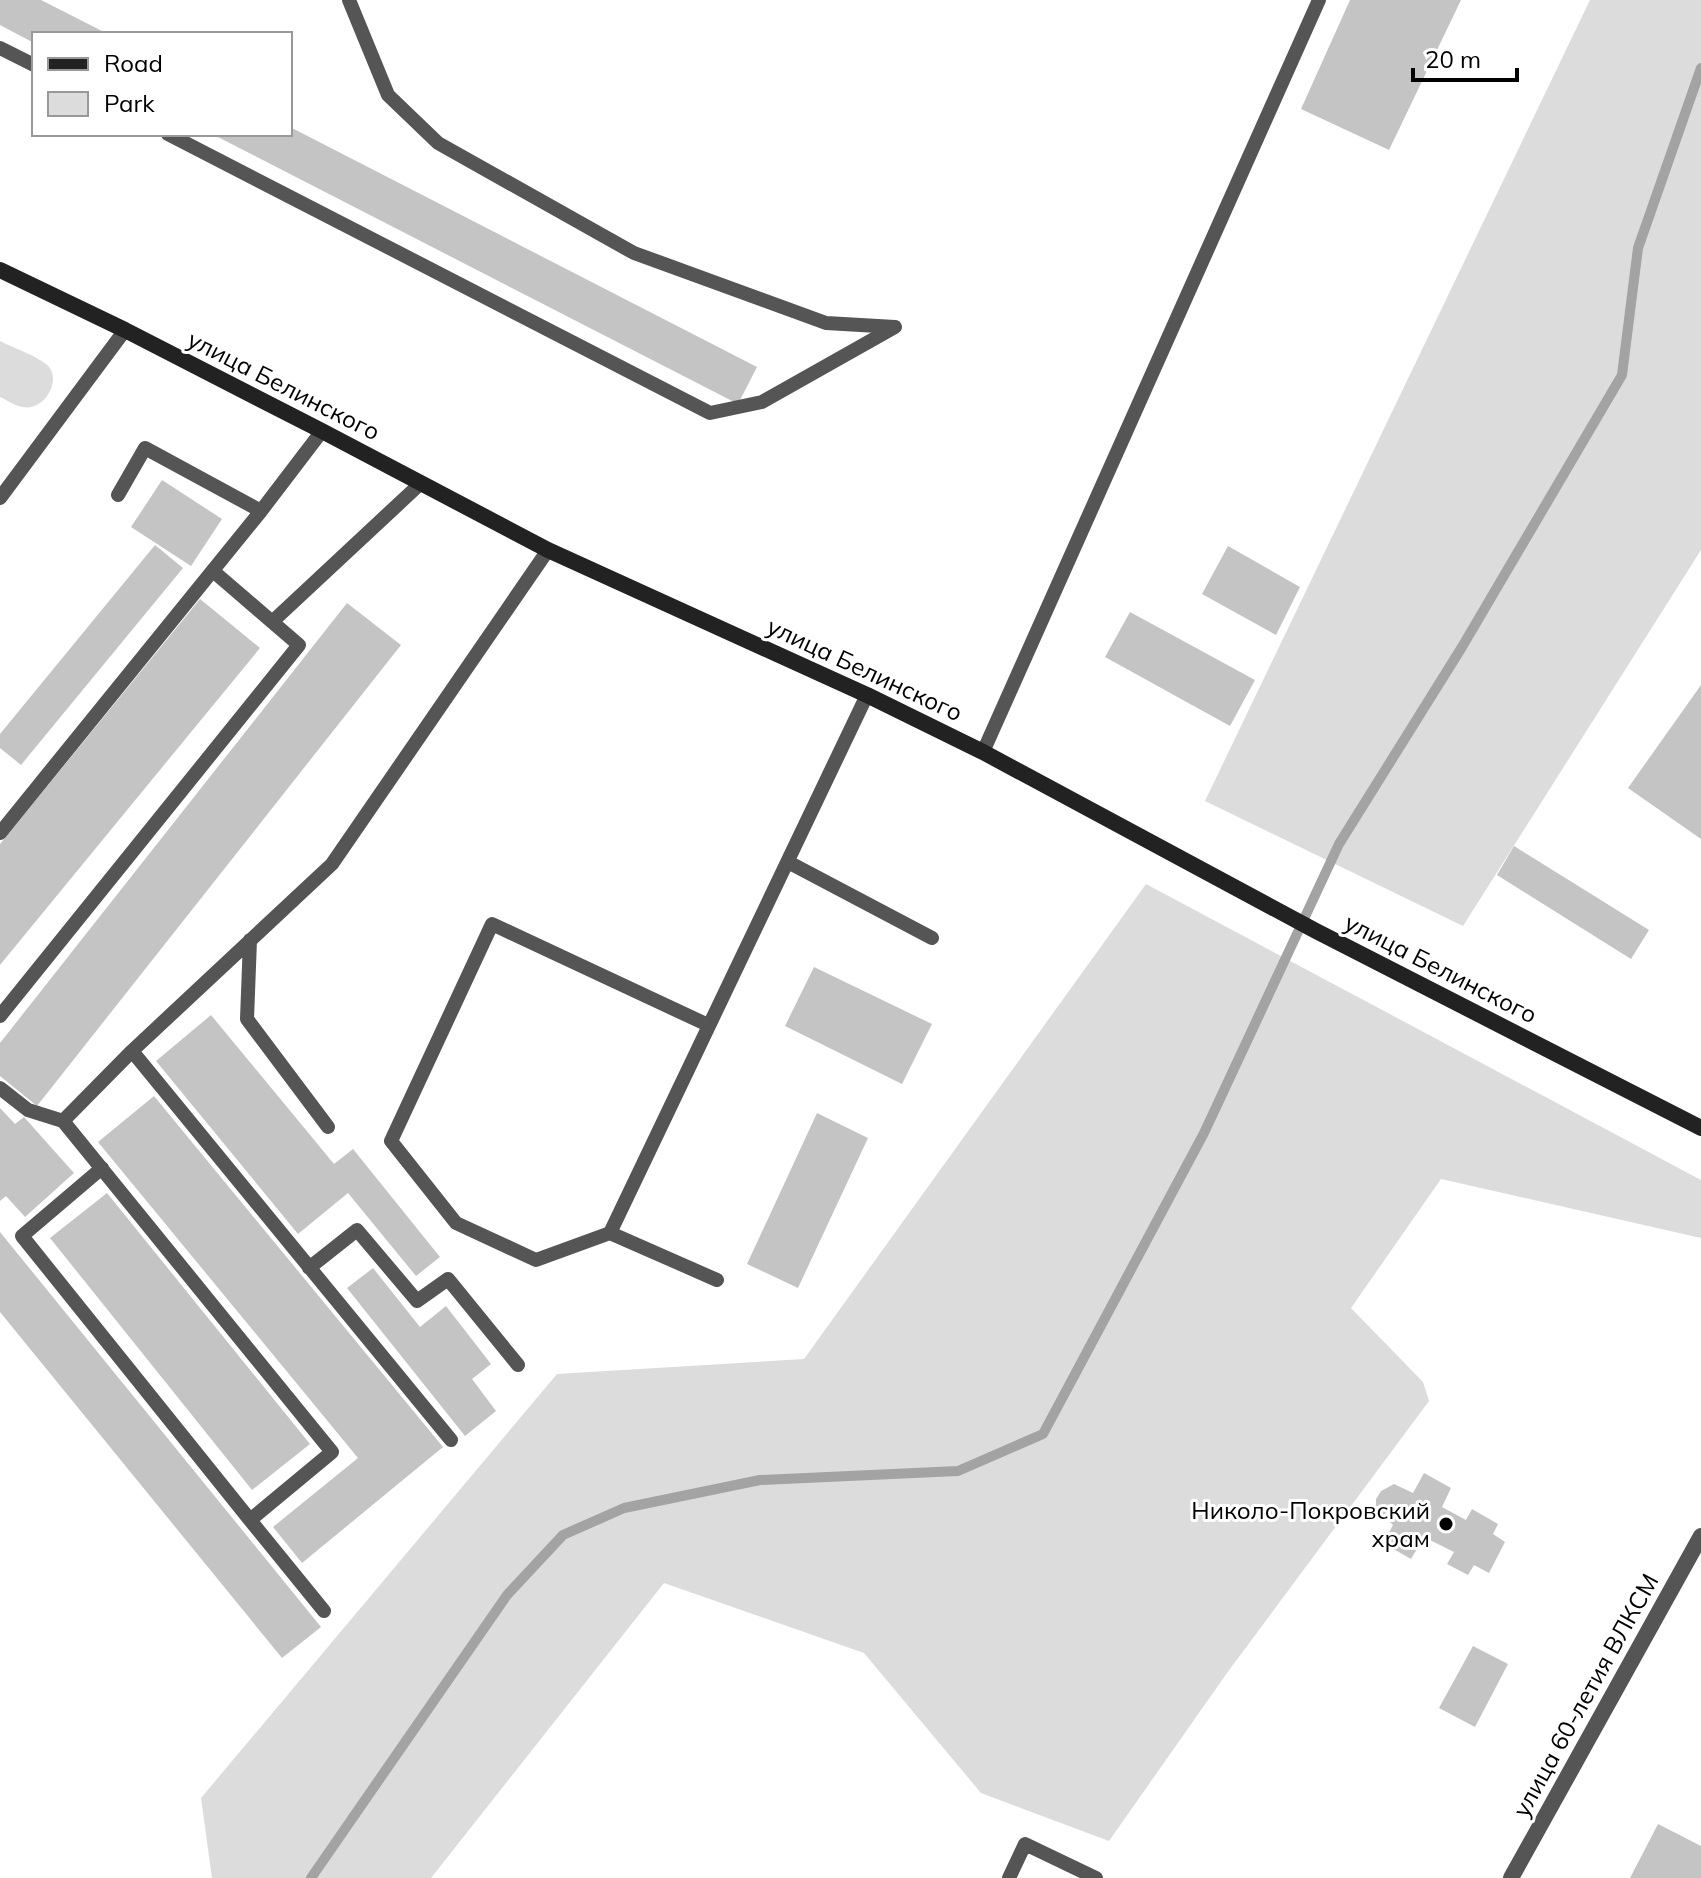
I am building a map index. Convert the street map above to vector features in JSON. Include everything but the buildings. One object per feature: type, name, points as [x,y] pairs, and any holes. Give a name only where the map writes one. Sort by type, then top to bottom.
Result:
[{"type":"street","name":"улица Белинского","points":[[0,270],[125,330],[548,550],[867,695],[983,752],[1316,931],[1701,1128]]},
{"type":"street","name":"улица 60-летия ВЛКСМ","points":[[1511,1878],[1701,1536]]},
{"type":"lane","points":[[172,136],[710,413],[762,402],[895,327],[826,323],[634,253],[438,143],[388,95],[349,0]]},
{"type":"lane","points":[[983,752],[1319,0]]},
{"type":"lane","points":[[0,48],[32,64]]},
{"type":"lane","points":[[0,498],[125,330]]},
{"type":"lane","points":[[0,833],[213,571],[322,431]]},
{"type":"lane","points":[[118,495],[145,448],[261,511]]},
{"type":"lane","points":[[272,622],[421,483]]},
{"type":"lane","points":[[63,1121],[132,1051],[332,864],[548,550]]},
{"type":"lane","points":[[0,1016],[299,645],[213,571]]},
{"type":"lane","points":[[610,1233],[867,695]]},
{"type":"lane","points":[[788,862],[932,938]]},
{"type":"lane","points":[[708,1025],[492,924],[391,1141],[456,1223],[536,1260],[610,1233],[717,1280]]},
{"type":"lane","points":[[250,940],[247,1019],[328,1127]]},
{"type":"lane","points":[[132,1051],[451,1440]]},
{"type":"lane","points":[[0,1088],[28,1110],[63,1121],[332,1452],[250,1520]]},
{"type":"lane","points":[[102,1168],[22,1236],[324,1611]]},
{"type":"lane","points":[[309,1268],[357,1230],[417,1301],[448,1279],[518,1365]]},
{"type":"lane","points":[[1009,1878],[1025,1844],[1096,1878]]},
{"type":"green space","points":[[1590,0],[1701,0],[1701,550],[1463,926],[1205,801]]},
{"type":"green space","points":[[0,341],[36,358],[51,370],[53,377],[49,393],[38,404],[23,407],[0,397]]},
{"type":"green space","points":[[1146,884],[1701,1180],[1701,1238],[1441,1179],[1351,1308],[1423,1382],[1429,1401],[1227,1673],[1109,1841],[981,1793],[864,1653],[664,1583],[431,1878],[212,1878],[201,1798],[557,1374],[804,1359]]},
{"type":"waterway","points":[[311,1878],[507,1595],[563,1535],[624,1508],[760,1480],[958,1471],[1043,1434],[1204,1133],[1339,844],[1462,647],[1622,375],[1638,248],[1701,68]]},
{"type":"place","name":"Николо-Покровский храм","points":[[1446,1524]]}]
